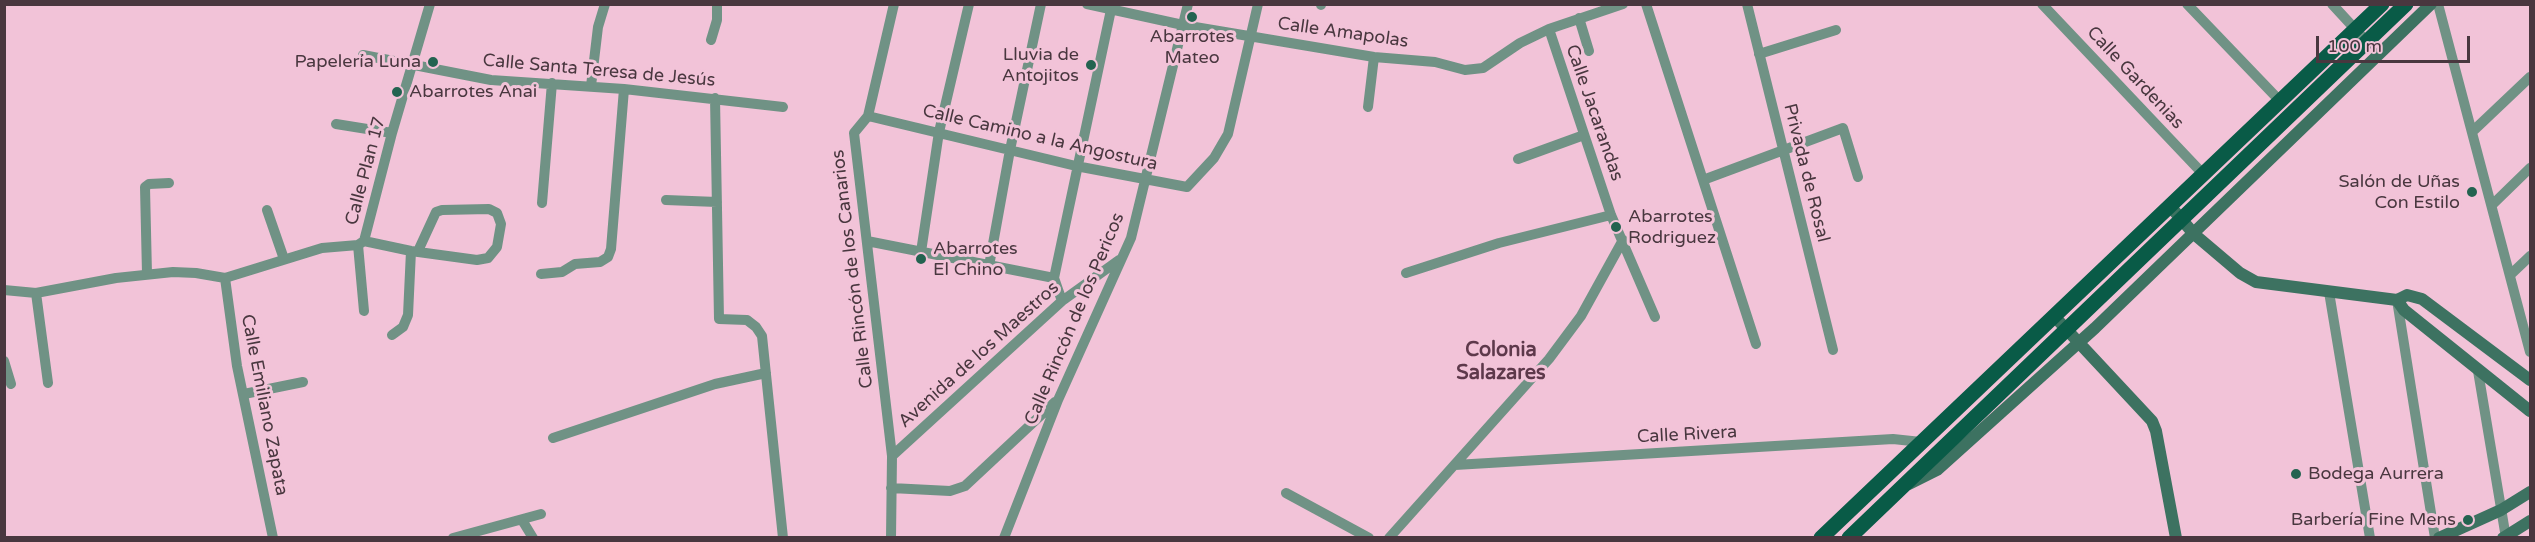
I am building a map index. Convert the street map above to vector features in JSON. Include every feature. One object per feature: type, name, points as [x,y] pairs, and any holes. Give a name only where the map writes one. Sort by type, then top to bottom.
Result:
[{"type":"main road","points":[[1821,537],[2382,4]]},
{"type":"main road","points":[[1849,537],[2406,4]]},
{"type":"street","name":"Calle Plan 17","points":[[364,311],[361,243],[430,4]]},
{"type":"street","points":[[591,87],[598,27],[605,4]]},
{"type":"street","points":[[711,40],[717,20],[717,4]]},
{"type":"street","name":"Calle Rincón de los Canarios","points":[[891,537],[892,456],[854,133],[868,116],[894,4]]},
{"type":"street","points":[[921,252],[939,132],[969,4]]},
{"type":"street","points":[[988,266],[1041,4]]},
{"type":"street","name":"Calle Amapolas","points":[[1087,4],[1111,7],[1183,26],[1374,57],[1435,62],[1465,70],[1483,68],[1520,43],[1549,29],[1623,4]]},
{"type":"street","name":"Calle Rincón de los Pericos","points":[[1004,537],[1058,400],[1131,238],[1188,4]]},
{"type":"street","points":[[1250,36],[1258,4]]},
{"type":"street","points":[[1646,4],[1756,344]]},
{"type":"street","name":"Privada de Rosal","points":[[1747,4],[1833,350]]},
{"type":"street","name":"Calle Gardenias","points":[[2042,4],[2204,175]]},
{"type":"street","points":[[2187,4],[2280,102]]},
{"type":"street","points":[[2332,4],[2367,42]]},
{"type":"street","points":[[1900,488],[1937,470],[2078,343],[2431,4]]},
{"type":"street","points":[[2438,4],[2530,348]]},
{"type":"street","points":[[1062,301],[1054,278],[1111,7]]},
{"type":"street","points":[[1579,18],[1589,51]]},
{"type":"street","name":"Calle Jacarandas","points":[[1549,29],[1611,215],[1655,317]]},
{"type":"street","points":[[1760,54],[1836,30]]},
{"type":"street","name":"Calle Camino a la Angostura","points":[[868,116],[1076,166],[1187,187],[1214,158],[1228,134],[1250,36]]},
{"type":"street","name":"Calle Santa Teresa de Jesús","points":[[363,55],[491,80],[624,89],[783,107]]},
{"type":"street","points":[[1368,107],[1374,57]]},
{"type":"street","points":[[2472,132],[2530,77]]},
{"type":"street","points":[[542,203],[552,83]]},
{"type":"street","points":[[541,274],[561,272],[575,264],[600,262],[608,257],[611,249],[624,89]]},
{"type":"street","points":[[715,98],[719,319],[747,320],[762,336],[783,537]]},
{"type":"street","points":[[336,124],[392,133]]},
{"type":"street","points":[[1703,180],[1843,128],[1858,177]]},
{"type":"street","points":[[1518,159],[1584,135]]},
{"type":"street","points":[[2492,205],[2530,168]]},
{"type":"street","points":[[147,274],[145,187],[150,184],[169,183]]},
{"type":"street","points":[[666,200],[717,202]]},
{"type":"street","points":[[2170,206],[2194,234],[2240,273],[2256,282],[2397,300],[2407,295],[2422,299],[2530,380]]},
{"type":"street","points":[[4,290],[36,292],[147,274],[196,273],[225,278],[322,248],[361,243],[414,251],[477,260],[488,258],[497,247],[501,224],[497,213],[489,209],[436,212],[414,251],[408,315],[403,327],[392,335]]},
{"type":"street","points":[[267,210],[284,259]]},
{"type":"street","points":[[1406,273],[1499,243],[1611,215]]},
{"type":"street","points":[[1389,537],[1548,358],[1581,316],[1623,240]]},
{"type":"street","points":[[867,241],[1054,278]]},
{"type":"street","points":[[2510,275],[2530,256]]},
{"type":"street","name":"Avenida de los Maestros","points":[[892,456],[1062,301],[1120,260]]},
{"type":"street","name":"Calle Emiliano Zapata","points":[[225,278],[237,366],[273,537]]},
{"type":"street","points":[[36,292],[48,383]]},
{"type":"street","points":[[2329,292],[2370,537]]},
{"type":"street","points":[[2397,300],[2404,310],[2530,411]]},
{"type":"street","points":[[2397,300],[2437,537],[2501,510],[2530,492]]},
{"type":"street","points":[[2054,316],[2152,421],[2156,431],[2176,537]]},
{"type":"street","points":[[4,361],[11,384]]},
{"type":"street","points":[[2478,371],[2505,537],[2530,521]]},
{"type":"street","points":[[553,438],[715,384],[766,374]]},
{"type":"street","points":[[244,394],[303,382]]},
{"type":"street","points":[[891,488],[951,491],[965,486],[1058,400]]},
{"type":"street","name":"Calle Rivera","points":[[1455,465],[1893,439],[1921,442]]},
{"type":"street","points":[[1286,493],[1369,537]]},
{"type":"street","points":[[453,537],[541,514]]},
{"type":"street","points":[[522,520],[533,537]]},
{"type":"place","name":"Abarrotes Mateo","points":[[1192,17]]},
{"type":"place","name":"Papelería Luna","points":[[433,62]]},
{"type":"place","name":"Lluvia de Antojitos","points":[[1091,65]]},
{"type":"place","name":"Abarrotes Anai","points":[[397,92]]},
{"type":"place","name":"Salón de Uñas Con Estilo","points":[[2472,192]]},
{"type":"place","name":"Abarrotes Rodriguez","points":[[1616,227]]},
{"type":"place","name":"Abarrotes El Chino","points":[[921,259]]},
{"type":"place","name":"Bodega Aurrera","points":[[2296,474]]},
{"type":"place","name":"Barbería Fine Mens","points":[[2468,520]]},
{"type":"district","name":"Colonia Salazares","points":[[1501,362]]}]
